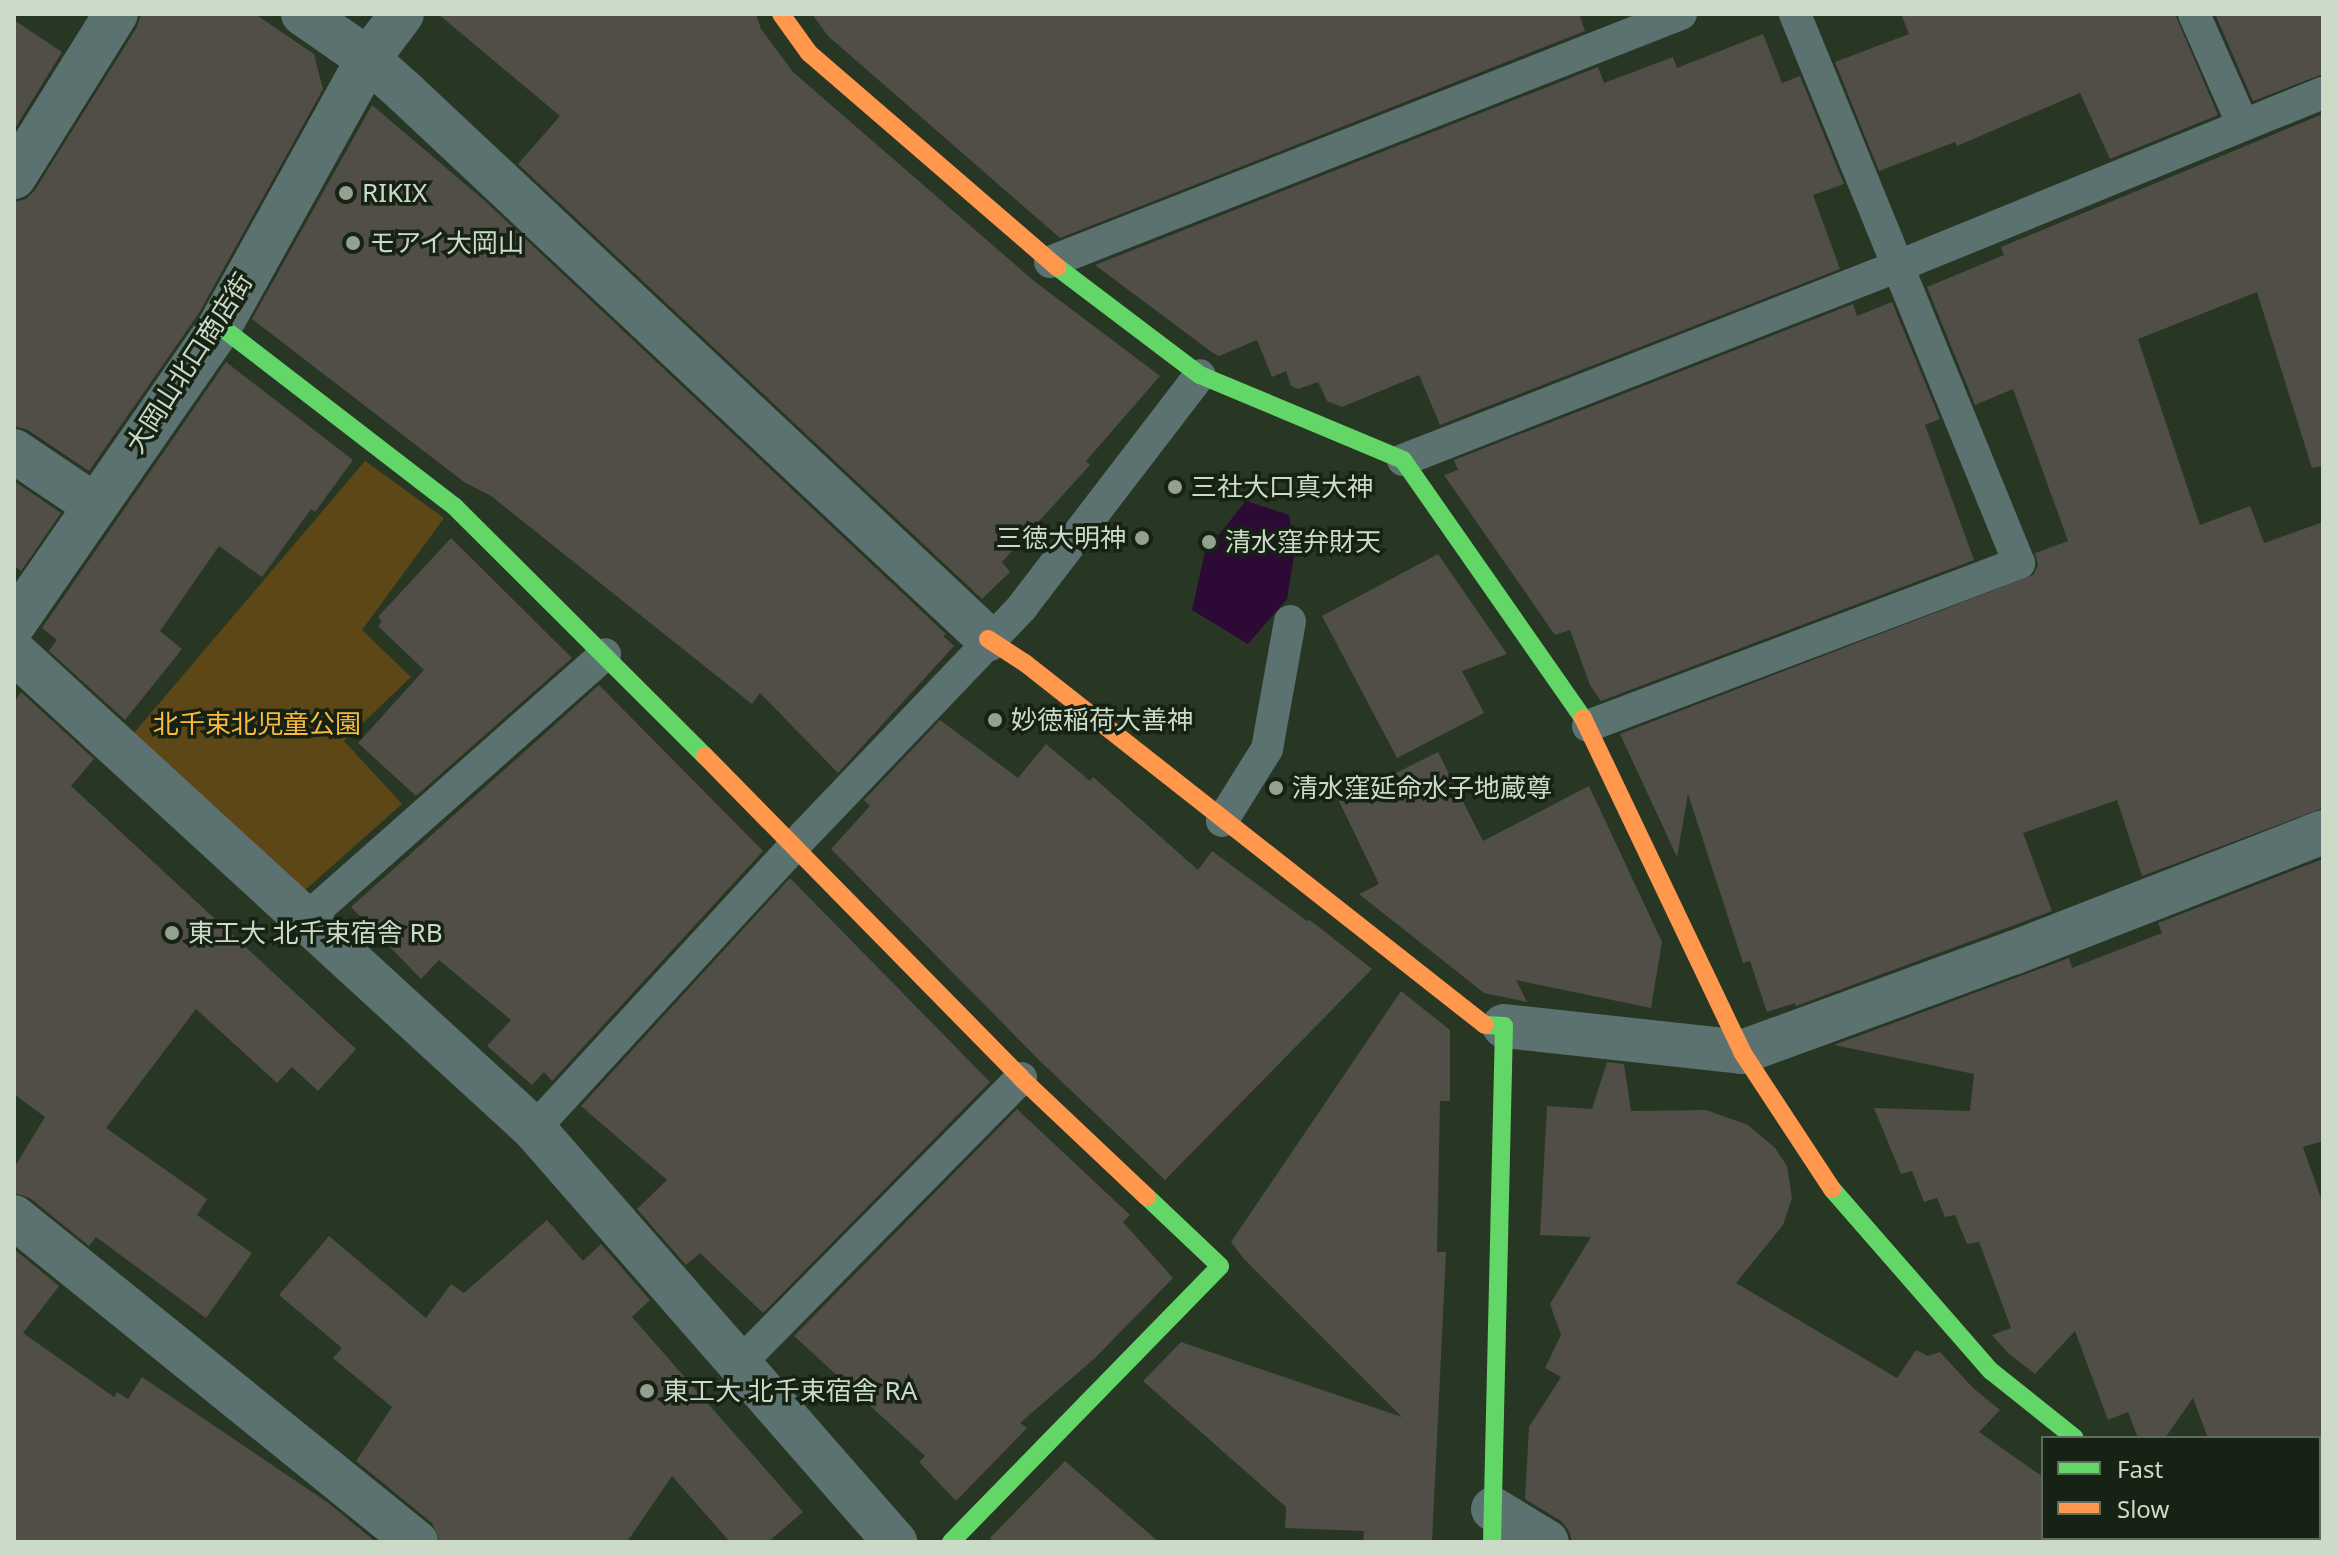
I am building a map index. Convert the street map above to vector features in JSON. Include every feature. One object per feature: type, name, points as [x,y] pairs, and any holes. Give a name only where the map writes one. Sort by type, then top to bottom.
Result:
[{"type":"street","points":[[14,177],[116,14]]},
{"type":"street","points":[[303,14],[368,59],[988,639],[1025,663],[1485,1025],[1742,1052],[2013,953],[2323,832]]},
{"type":"street","name":"大岡山北口商店街","points":[[14,624],[220,326],[368,59],[402,14]]},
{"type":"street","points":[[781,14],[809,53],[1050,262],[1200,375],[1403,460],[1588,726],[1742,1052],[1842,1205],[1991,1371],[2072,1436]]},
{"type":"street","points":[[220,326],[454,506],[605,654],[1021,1078],[1220,1266],[951,1542]]},
{"type":"street","points":[[14,451],[94,505]]},
{"type":"street","points":[[14,652],[534,1129],[741,1362],[895,1542]]},
{"type":"street","points":[[1504,1026],[1492,1525],[1547,1542]]},
{"type":"street","points":[[14,1217],[416,1542]]},
{"type":"lane","points":[[1050,262],[1681,14]]},
{"type":"lane","points":[[1588,726],[2019,563],[1795,14]]},
{"type":"lane","points":[[2194,14],[2243,125]]},
{"type":"lane","points":[[1403,460],[1896,267],[2323,93]]},
{"type":"lane","points":[[534,1129],[793,847],[988,639],[1022,607],[1200,375]]},
{"type":"lane","points":[[1222,821],[1267,749],[1290,621]]},
{"type":"lane","points":[[307,918],[605,654]]},
{"type":"lane","points":[[741,1362],[1021,1078]]},
{"type":"green space","name":"北千束北児童公園","points":[[365,461],[444,518],[362,630],[411,677],[344,741],[402,804],[304,891],[134,733]]},
{"type":"shaded area","points":[[1246,501],[1289,515],[1295,550],[1287,599],[1248,644],[1192,610],[1205,552]]},
{"type":"building","points":[[141,14],[255,14],[314,54],[323,89],[199,313],[89,471],[28,430],[14,426],[14,202],[26,199],[35,190],[137,27]]},
{"type":"building","points":[[438,14],[756,14],[761,29],[793,72],[1034,281],[1160,376],[1086,461],[1090,465],[1002,562],[1010,572],[982,599],[518,164],[560,116]]},
{"type":"building","points":[[812,14],[1579,14],[1585,31],[1060,238],[828,36]]},
{"type":"building","points":[[1901,14],[2175,14],[2218,115],[2110,159],[2080,93],[1957,146],[1955,142],[1879,171],[1835,62],[1909,34]]},
{"type":"building","points":[[2215,14],[2323,14],[2323,74],[2253,101]]},
{"type":"building","points":[[14,20],[62,52],[14,130]]},
{"type":"building","points":[[1763,34],[1782,83],[1800,76],[1844,184],[1813,195],[1840,269],[1440,425],[1419,375],[1342,407],[1327,401],[1318,382],[1298,389],[1291,386],[1286,371],[1272,377],[1257,340],[1219,356],[1213,353],[1095,265],[1598,67],[1604,83],[1673,57],[1677,68]]},
{"type":"building","points":[[372,105],[485,201],[946,634],[943,636],[954,646],[838,773],[760,693],[752,704],[491,496],[464,482],[252,319]]},
{"type":"building","points":[[2323,114],[2323,466],[2312,468],[2257,292],[2138,339],[2200,525],[2250,506],[2264,543],[2323,522],[2323,808],[2142,876],[2117,800],[2023,833],[2052,911],[1796,1006],[1795,1003],[1767,1012],[1750,961],[1743,963],[1688,794],[1677,857],[1620,734],[2033,575],[2038,565],[2035,553],[2068,541],[2013,389],[1975,405],[1927,287],[2004,255],[2001,247]]},
{"type":"building","points":[[1892,302],[1940,419],[1925,425],[1974,560],[1601,701],[1590,685],[1570,630],[1555,635],[1444,475],[1458,470],[1454,460],[1853,304],[1857,316]]},
{"type":"building","points":[[226,362],[353,460],[315,512],[311,509],[262,577],[219,546],[160,631],[182,649],[125,720],[49,651],[57,640],[42,628]]},
{"type":"building","points":[[14,481],[61,513],[21,571],[14,566]]},
{"type":"building","points":[[451,538],[572,658],[416,796],[358,743],[424,670],[378,626],[382,621],[378,617]]},
{"type":"building","points":[[1438,554],[1507,654],[1462,671],[1484,713],[1397,758],[1322,616]]},
{"type":"building","points":[[599,685],[763,851],[552,1081],[544,1072],[532,1085],[487,1046],[511,1020],[439,960],[421,979],[351,907]]},
{"type":"building","points":[[21,692],[94,759],[71,786],[356,1049],[318,1091],[292,1067],[277,1083],[196,1009],[106,1128],[207,1199],[197,1215],[252,1253],[206,1318],[96,1237],[89,1246],[30,1198],[14,1193],[14,1168],[45,1117],[14,1094],[14,703]]},
{"type":"building","points":[[940,720],[1018,778],[1046,744],[1090,781],[1093,777],[1198,870],[1212,851],[1307,921],[1310,920],[1372,969],[1165,1180],[1039,1060],[831,849],[870,806],[864,800]]},
{"type":"building","points":[[1438,752],[1483,841],[1589,786],[1662,942],[1651,1008],[1516,980],[1527,1002],[1484,993],[1359,894],[1379,884],[1339,801]]},
{"type":"building","points":[[2323,859],[2323,1141],[2303,1147],[2323,1204],[2323,1438],[2207,1436],[2193,1398],[2166,1436],[2137,1436],[2128,1412],[2108,1420],[2075,1331],[2035,1374],[2008,1353],[1992,1335],[2011,1328],[1979,1242],[1967,1244],[1955,1215],[1945,1217],[1937,1198],[1924,1202],[1912,1171],[1901,1174],[1874,1108],[1970,1111],[1974,1074],[1834,1045],[2069,958],[2072,968],[2162,933],[2158,923]]},
{"type":"building","points":[[790,878],[990,1082],[763,1313],[700,1253],[686,1265],[637,1209],[667,1180],[581,1106]]},
{"type":"building","points":[[1401,991],[1450,1030],[1450,1101],[1440,1101],[1437,1252],[1446,1252],[1432,1542],[1363,1542],[1364,1531],[1285,1528],[1286,1507],[1143,1381],[1181,1342],[1402,1417],[1244,1259],[1231,1242]]},
{"type":"building","points":[[1607,1062],[1624,1064],[1631,1111],[1706,1110],[1748,1125],[1775,1148],[1787,1166],[1792,1198],[1783,1225],[1736,1283],[1897,1378],[1916,1350],[1928,1356],[1940,1352],[1973,1388],[2000,1410],[1979,1432],[2041,1476],[2043,1542],[1572,1542],[1569,1531],[1561,1521],[1525,1499],[1529,1427],[1561,1377],[1545,1368],[1561,1335],[1550,1304],[1591,1237],[1540,1235],[1547,1106],[1592,1109]]},
{"type":"building","points":[[1017,1109],[1130,1215],[1123,1222],[1173,1278],[1095,1358],[1020,1423],[1027,1428],[956,1501],[919,1462],[925,1456],[794,1336]]},
{"type":"building","points":[[547,1220],[583,1261],[601,1244],[650,1300],[632,1317],[803,1512],[768,1542],[730,1542],[672,1476],[627,1542],[440,1542],[432,1523],[356,1461],[392,1407],[333,1358],[342,1348],[279,1295],[329,1236],[426,1318],[451,1284],[464,1293]]},
{"type":"building","points":[[14,1249],[59,1286],[23,1333],[114,1397],[117,1392],[128,1399],[142,1377],[327,1502],[376,1542],[14,1542]]},
{"type":"building","points":[[1065,1461],[1159,1542],[994,1542],[990,1538]]},
{"type":"traffic: fast","points":[[1057,267],[1200,375],[1403,460],[1583,718]]},
{"type":"traffic: fast","points":[[220,326],[454,506],[705,756]]},
{"type":"traffic: fast","points":[[1485,1025],[1504,1026],[1492,1542]]},
{"type":"traffic: fast","points":[[1832,1189],[1991,1371],[2072,1436]]},
{"type":"traffic: fast","points":[[951,1542],[1220,1266],[1147,1197]]},
{"type":"traffic: slow","points":[[781,14],[809,53],[1057,267]]},
{"type":"traffic: slow","points":[[988,639],[1025,663],[1485,1025]]},
{"type":"traffic: slow","points":[[1583,718],[1742,1052],[1832,1189]]},
{"type":"traffic: slow","points":[[705,756],[1021,1078],[1147,1197]]},
{"type":"place","name":"RIKIX","points":[[346,193]]},
{"type":"place","name":"モアイ大岡山","points":[[353,243]]},
{"type":"place","name":"三社大口真大神","points":[[1175,487]]},
{"type":"place","name":"三徳大明神","points":[[1142,538]]},
{"type":"place","name":"清水窪弁財天","points":[[1209,542]]},
{"type":"place","name":"妙徳稲荷大善神","points":[[995,720]]},
{"type":"place","name":"清水窪延命水子地蔵尊","points":[[1276,788]]},
{"type":"place","name":"東工大 北千束宿舎 RB","points":[[172,933]]},
{"type":"place","name":"東工大 北千束宿舎 RA","points":[[647,1391]]}]
